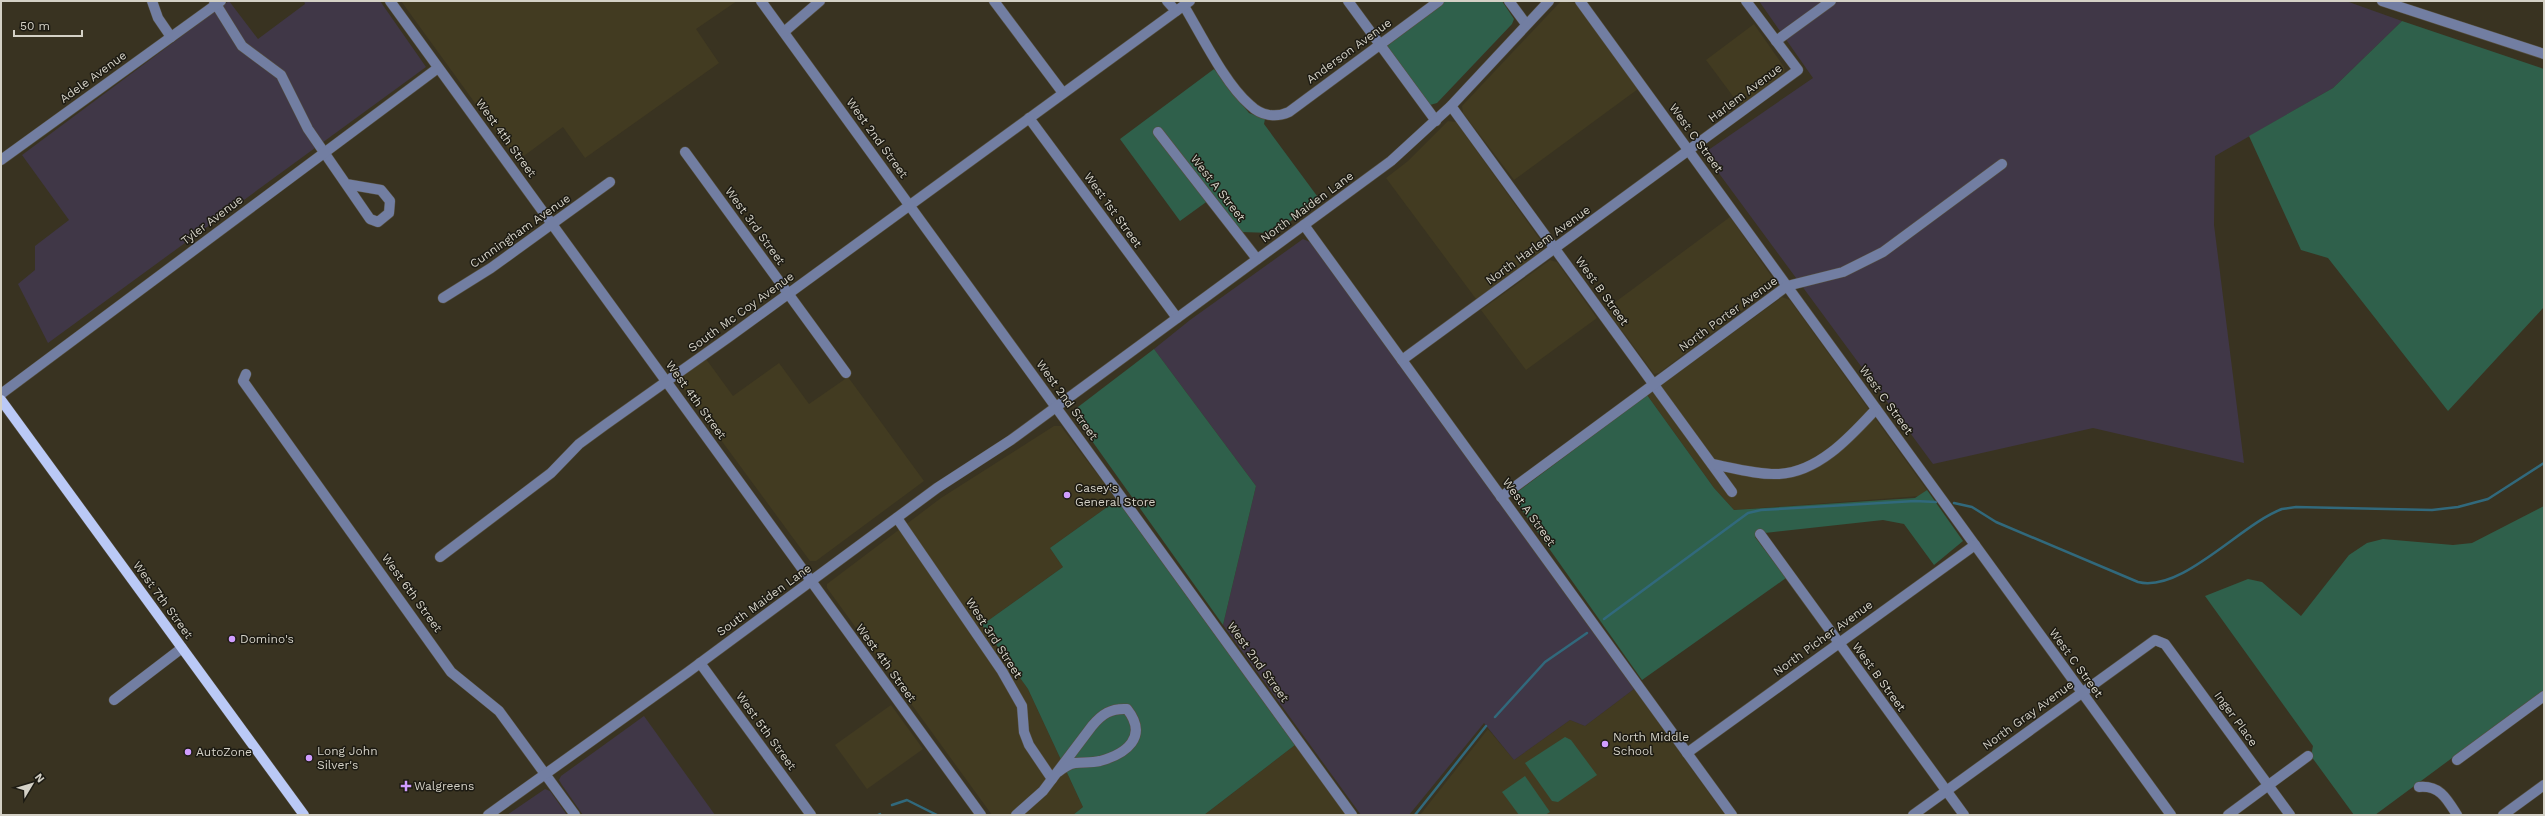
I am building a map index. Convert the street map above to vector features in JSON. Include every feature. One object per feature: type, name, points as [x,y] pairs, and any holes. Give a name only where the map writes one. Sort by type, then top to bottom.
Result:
[{"type":"main road","name":"West 7th Street","points":[[1,400],[304,815]]},
{"type":"street","points":[[152,1],[158,18],[171,37]]},
{"type":"street","name":"West 4th Street","points":[[390,1],[981,815]]},
{"type":"street","name":"West 2nd Street","points":[[761,1],[1352,815]]},
{"type":"street","points":[[784,32],[820,1]]},
{"type":"street","points":[[994,1],[1063,93]]},
{"type":"street","points":[[1167,1],[1183,6]]},
{"type":"street","points":[[1348,1],[1436,121]]},
{"type":"street","name":"Anderson Avenue","points":[[1183,6],[1230,80],[1246,101],[1254,108],[1272,116],[1289,112],[1439,1]]},
{"type":"street","points":[[1510,1],[1526,24]]},
{"type":"street","name":"North Maiden Lane","points":[[1056,407],[1391,161],[1436,121],[1549,1]]},
{"type":"street","name":"West C Street","points":[[1580,1],[2171,815]]},
{"type":"street","points":[[1746,1],[1776,41],[1831,1]]},
{"type":"street","points":[[2382,1],[2544,54]]},
{"type":"street","points":[[217,2],[242,46],[281,75],[308,129],[370,219],[378,222],[389,213],[390,201],[381,190],[346,184]]},
{"type":"street","name":"Adele Avenue","points":[[1,160],[217,2]]},
{"type":"street","name":"South Mc Coy Avenue","points":[[440,557],[550,473],[579,444],[1183,6]]},
{"type":"street","name":"Harlem Avenue","points":[[1689,151],[1798,70],[1776,41]]},
{"type":"street","name":"Tyler Avenue","points":[[1,394],[438,68]]},
{"type":"street","name":"West B Street","points":[[1450,106],[1732,492]]},
{"type":"street","name":"West 1st Street","points":[[1029,118],[1177,318]]},
{"type":"street","name":"West A Street","points":[[1158,132],[1257,259]]},
{"type":"street","name":"North Harlem Avenue","points":[[1402,360],[1689,151]]},
{"type":"street","name":"West 3rd Street","points":[[686,152],[846,372]]},
{"type":"street","name":"North Porter Avenue","points":[[1501,496],[1787,286],[1844,272],[1878,256],[1902,240],[2002,164]]},
{"type":"street","name":"Cunningham Avenue","points":[[443,298],[491,268],[610,182]]},
{"type":"street","name":"West A Street","points":[[1304,224],[1732,815]]},
{"type":"street","name":"West 6th Street","points":[[246,374],[243,381],[247,387],[451,672],[499,711],[574,815]]},
{"type":"street","name":"South Maiden Lane","points":[[488,815],[812,582],[897,518],[1056,407]]},
{"type":"street","points":[[1712,464],[1771,474],[1791,472],[1830,453],[1850,438],[1876,409]]},
{"type":"street","name":"West 3rd Street","points":[[897,518],[1002,671],[1022,706],[1024,732],[1029,745],[1055,775]]},
{"type":"street","name":"West B Street","points":[[1760,534],[1964,815]]},
{"type":"street","name":"North Picher Avenue","points":[[1687,753],[1975,545]]},
{"type":"street","name":"North Gray Avenue","points":[[1913,815],[2151,641],[2159,640]]},
{"type":"street","name":"Inger Place","points":[[2159,640],[2165,644],[2290,815]]},
{"type":"street","points":[[114,700],[182,648]]},
{"type":"street","name":"West 5th Street","points":[[700,663],[811,815]]},
{"type":"street","points":[[2457,760],[2544,696]]},
{"type":"street","points":[[1016,815],[1035,801],[1055,775],[1100,717],[1110,710],[1127,709],[1133,716],[1137,733],[1134,742],[1126,749],[1099,761],[1075,763],[1055,775]]},
{"type":"street","points":[[2228,815],[2308,756]]},
{"type":"street","points":[[2502,815],[2544,785]]},
{"type":"street","points":[[2419,787],[2427,786],[2440,790],[2457,815]]},
{"type":"shaded area","points":[[229,1],[258,39],[305,4],[304,1],[380,1],[426,67],[48,343],[18,284],[35,270],[35,246],[69,220],[22,155]]},
{"type":"shaded area","points":[[401,1],[737,1],[696,29],[719,63],[585,158],[563,127],[517,161]]},
{"type":"shaded area","points":[[1561,1],[1575,3],[1638,89],[1514,180],[1463,113],[1462,106]]},
{"type":"shaded area","points":[[1759,1],[2346,1],[2402,21],[2333,88],[2215,156],[2214,225],[2244,463],[2093,428],[1933,464],[1704,153],[1813,78]]},
{"type":"shaded area","points":[[1754,24],[1784,67],[1785,72],[1741,107],[1706,60]]},
{"type":"shaded area","points":[[1448,121],[1456,122],[1544,245],[1540,252],[1476,299],[1386,178],[1408,161]]},
{"type":"shaded area","points":[[1730,217],[1777,284],[1659,373],[1654,374],[1606,309]]},
{"type":"shaded area","points":[[1303,239],[1310,242],[1634,689],[1585,726],[1570,720],[1514,760],[1484,723],[1409,815],[1361,815],[1223,625],[1256,486],[1154,349],[1190,320]]},
{"type":"shaded area","points":[[1550,260],[1557,262],[1597,318],[1526,370],[1481,310]]},
{"type":"shaded area","points":[[1782,297],[1790,300],[1927,490],[1920,496],[1734,510],[1714,488],[1647,395]]},
{"type":"shaded area","points":[[706,359],[733,396],[779,363],[809,404],[848,377],[924,481],[816,561],[810,561],[679,383],[681,378]]},
{"type":"shaded area","points":[[1054,426],[1061,426],[1117,500],[1050,548],[1063,567],[982,625],[1028,689],[1083,807],[1073,815],[992,815],[827,588],[827,584],[941,498]]},
{"type":"shaded area","name":"North Middle School","points":[[1634,689],[1725,815],[1420,815],[1488,729],[1514,760],[1570,720],[1585,726]]},
{"type":"shaded area","points":[[891,705],[923,749],[867,789],[835,745]]},
{"type":"shaded area","points":[[644,716],[715,815],[583,815],[559,780],[561,776]]},
{"type":"shaded area","points":[[1295,745],[1346,815],[1204,815]]},
{"type":"shaded area","points":[[545,789],[550,791],[567,815],[507,815]]},
{"type":"green space","points":[[1445,1],[1502,1],[1514,19],[1512,24],[1437,103],[1430,105],[1387,46]]},
{"type":"green space","points":[[2402,21],[2544,69],[2544,307],[2448,411],[2328,258],[2301,250],[2249,136],[2333,88]]},
{"type":"green space","points":[[1214,69],[1249,113],[1265,119],[1264,124],[1320,200],[1274,233],[1241,232],[1209,200],[1180,221],[1120,139]]},
{"type":"green space","points":[[1154,349],[1256,486],[1223,625],[1075,417],[1078,407]]},
{"type":"green space","points":[[1647,395],[1714,488],[1734,510],[1915,498],[1927,490],[1963,541],[1934,565],[1904,524],[1883,520],[1765,533],[1755,537],[1786,578],[1642,680],[1512,496]]},
{"type":"green space","points":[[1117,500],[1295,745],[1204,815],[1073,815],[1083,807],[1028,689],[982,625],[1063,567],[1050,548]]},
{"type":"green space","points":[[2544,506],[2544,690],[2375,815],[2354,815],[2311,756],[2313,746],[2205,596],[2248,579],[2262,582],[2301,616],[2349,555],[2367,543],[2383,539],[2453,545],[2472,543]]},
{"type":"green space","points":[[1565,737],[1571,740],[1597,775],[1558,802],[1552,801],[1525,763]]},
{"type":"green space","points":[[1525,776],[1550,812],[1545,815],[1519,815],[1502,792]]},
{"type":"waterway","points":[[1954,503],[1972,507],[1996,522],[2138,582],[2155,583],[2173,577],[2192,568],[2248,528],[2282,509],[2296,507],[2432,510],[2458,507],[2488,499],[2544,463]]},
{"type":"waterway","points":[[1604,619],[1748,513],[1761,510],[1915,501],[1936,502]]},
{"type":"waterway","points":[[1495,717],[1545,662],[1587,633]]},
{"type":"waterway","points":[[1415,815],[1486,726]]},
{"type":"waterway","points":[[892,805],[907,800],[937,815]]},
{"type":"place","name":"Casey's General Store","points":[[1067,495]]},
{"type":"place","name":"Domino's","points":[[232,639]]},
{"type":"place","name":"North Middle School","points":[[1605,744]]},
{"type":"place","name":"AutoZone","points":[[188,752]]},
{"type":"place","name":"Long John Silver's","points":[[309,758]]},
{"type":"place","name":"Walgreens","points":[[406,786]]}]
